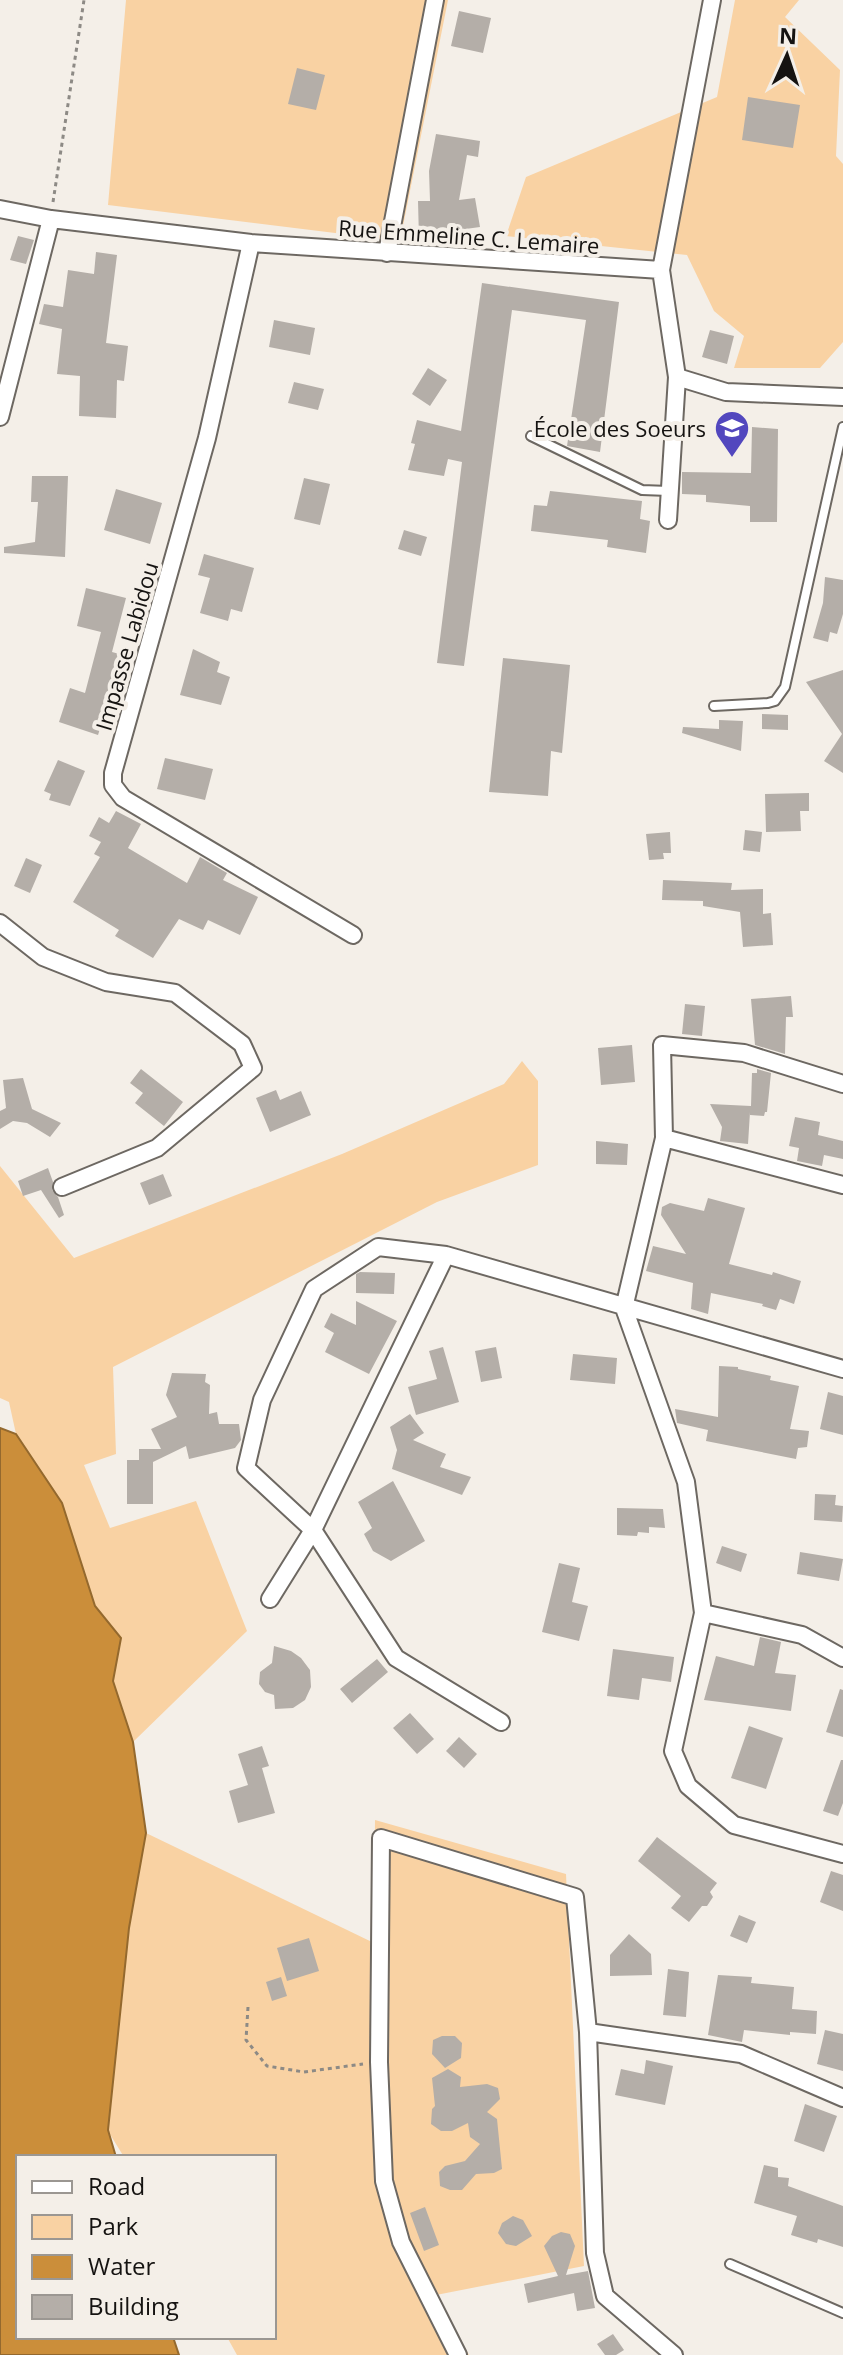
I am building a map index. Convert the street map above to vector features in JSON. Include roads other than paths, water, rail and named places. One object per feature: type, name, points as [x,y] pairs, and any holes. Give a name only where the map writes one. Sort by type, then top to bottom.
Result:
[{"type":"street","points":[[387,253],[435,0]]},
{"type":"street","points":[[668,520],[677,377],[661,270],[712,0]]},
{"type":"street","name":"Rue Emmeline C. Lemaire","points":[[0,209],[51,219],[251,243],[661,270]]},
{"type":"street","points":[[0,417],[51,219]]},
{"type":"street","name":"Impasse Labidou","points":[[251,243],[207,438],[113,773],[113,785],[123,798],[353,935]]},
{"type":"street","points":[[677,377],[726,392],[843,397]]},
{"type":"street","points":[[0,923],[43,957],[106,982],[175,993],[242,1044],[253,1068],[157,1148],[62,1187]]},
{"type":"street","points":[[843,1084],[744,1053],[662,1045],[664,1138],[624,1308],[686,1482],[703,1613],[673,1751],[688,1786],[734,1825],[843,1854]]},
{"type":"street","points":[[664,1138],[843,1185]]},
{"type":"street","points":[[501,1722],[396,1658],[313,1530],[246,1468],[262,1400],[314,1289],[378,1247],[446,1255],[843,1369]]},
{"type":"street","points":[[270,1599],[313,1530],[446,1255]]},
{"type":"street","points":[[703,1613],[802,1635],[843,1658]]},
{"type":"street","points":[[458,2355],[401,2242],[384,2181],[379,2062],[381,1838],[575,1897],[588,2032],[595,2253],[605,2296],[674,2355]]},
{"type":"street","points":[[588,2032],[741,2054],[843,2098]]},
{"type":"lane","points":[[714,706],[768,703],[775,701],[785,687],[843,427]]},
{"type":"lane","points":[[531,436],[642,490],[669,491]]},
{"type":"lane","points":[[730,2264],[843,2313]]},
{"type":"water","points":[[0,1428],[16,1434],[62,1503],[95,1606],[121,1638],[113,1681],[133,1742],[146,1833],[129,1928],[108,2130],[115,2155],[16,2155],[16,2339],[174,2339],[179,2355],[0,2355]]},
{"type":"place","name":"École des Soeurs","points":[[732,459]]}]
